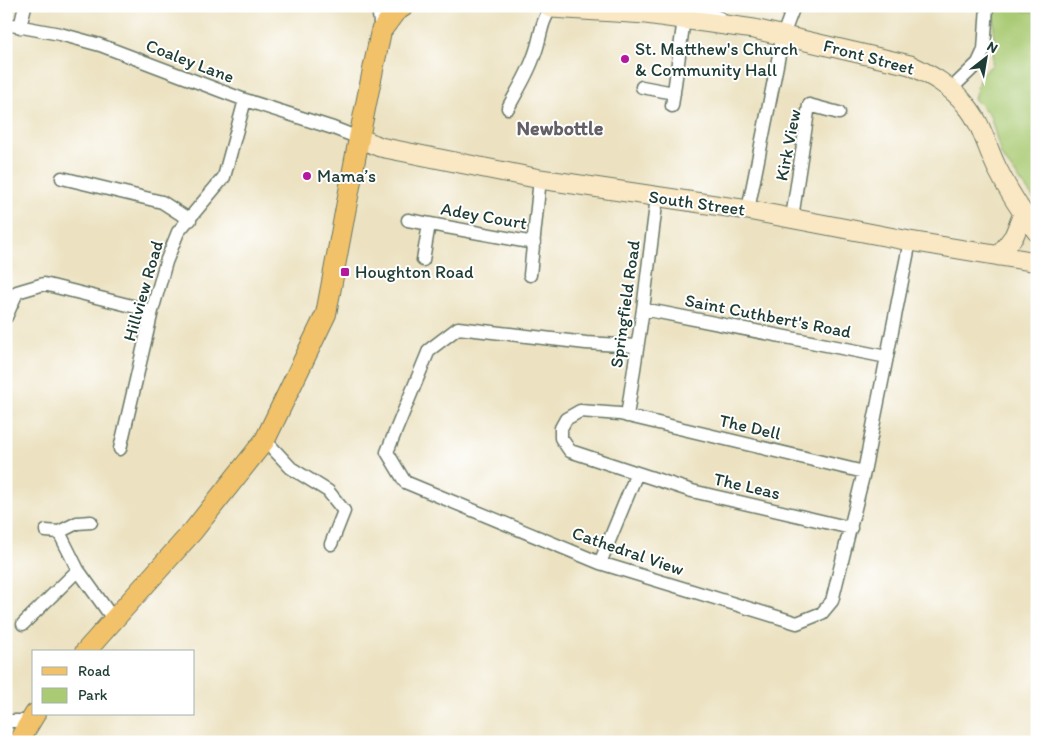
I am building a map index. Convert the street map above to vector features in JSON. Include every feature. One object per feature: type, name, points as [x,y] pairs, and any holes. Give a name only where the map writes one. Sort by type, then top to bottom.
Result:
[{"type":"main road","points":[[87,650],[193,530],[265,440],[326,314],[381,31],[395,12],[404,6]]},
{"type":"main road","points":[[18,742],[32,718]]},
{"type":"street","points":[[20,27],[25,6]]},
{"type":"street","points":[[378,6],[381,31]]},
{"type":"street","points":[[748,210],[784,35],[794,6]]},
{"type":"street","points":[[951,89],[978,63],[984,50],[987,6]]},
{"type":"street","points":[[508,108],[535,55],[540,30],[550,7]]},
{"type":"street","name":"Front Street","points":[[550,7],[646,14],[684,13],[910,65],[951,89],[967,106],[975,118],[998,171],[1023,214],[1037,232]]},
{"type":"street","points":[[642,88],[673,100],[684,13]]},
{"type":"street","name":"Coaley Lane","points":[[6,24],[60,34],[100,45],[245,100],[359,138]]},
{"type":"street","name":"Hillview Road","points":[[120,448],[152,311],[166,262],[178,232],[190,220],[224,176],[245,100]]},
{"type":"street","name":"Kirk View","points":[[792,218],[810,105],[839,113]]},
{"type":"street","name":"South Street","points":[[359,138],[385,148],[540,179],[748,210],[910,241],[1037,262]]},
{"type":"street","points":[[62,178],[162,202],[190,220]]},
{"type":"street","name":"Adey Court","points":[[530,275],[540,179]]},
{"type":"street","name":"Springfield Road","points":[[627,416],[657,197]]},
{"type":"street","points":[[999,256],[1014,236],[1023,214]]},
{"type":"street","name":"Adey Court","points":[[408,220],[534,243]]},
{"type":"street","name":"Adey Court","points":[[423,260],[429,224]]},
{"type":"street","name":"Cathedral View","points":[[638,346],[586,343],[458,328],[430,350],[387,452],[405,482],[600,563],[797,624],[822,613],[832,601],[864,472],[910,241]]},
{"type":"street","points":[[6,317],[17,292],[44,284],[152,311]]},
{"type":"street","name":"Saint Cuthbert's Road","points":[[643,310],[887,357]]},
{"type":"street","name":"The Dell","points":[[638,473],[570,451],[561,438],[561,428],[566,419],[580,411],[627,416],[864,472]]},
{"type":"street","points":[[265,440],[291,468],[328,491],[344,511],[331,544]]},
{"type":"street","points":[[600,563],[638,473]]},
{"type":"street","name":"The Leas","points":[[638,473],[692,492],[851,528]]},
{"type":"street","points":[[46,531],[59,532],[77,522],[91,522]]},
{"type":"street","points":[[59,532],[78,570],[114,620]]},
{"type":"street","points":[[23,624],[78,570]]},
{"type":"street","points":[[6,721],[32,718]]},
{"type":"green space","points":[[995,6],[1012,6],[1024,11],[1037,12],[1037,203],[1001,155],[990,115],[974,99],[980,76],[992,65]]},
{"type":"place","name":"St. Matthew's Church & Community Hall","points":[[625,59]]},
{"type":"place","name":"Mama’s","points":[[307,176]]},
{"type":"place","name":"Houghton Road","points":[[345,272]]},
{"type":"district","name":"Newbottle","points":[[560,128]]}]
